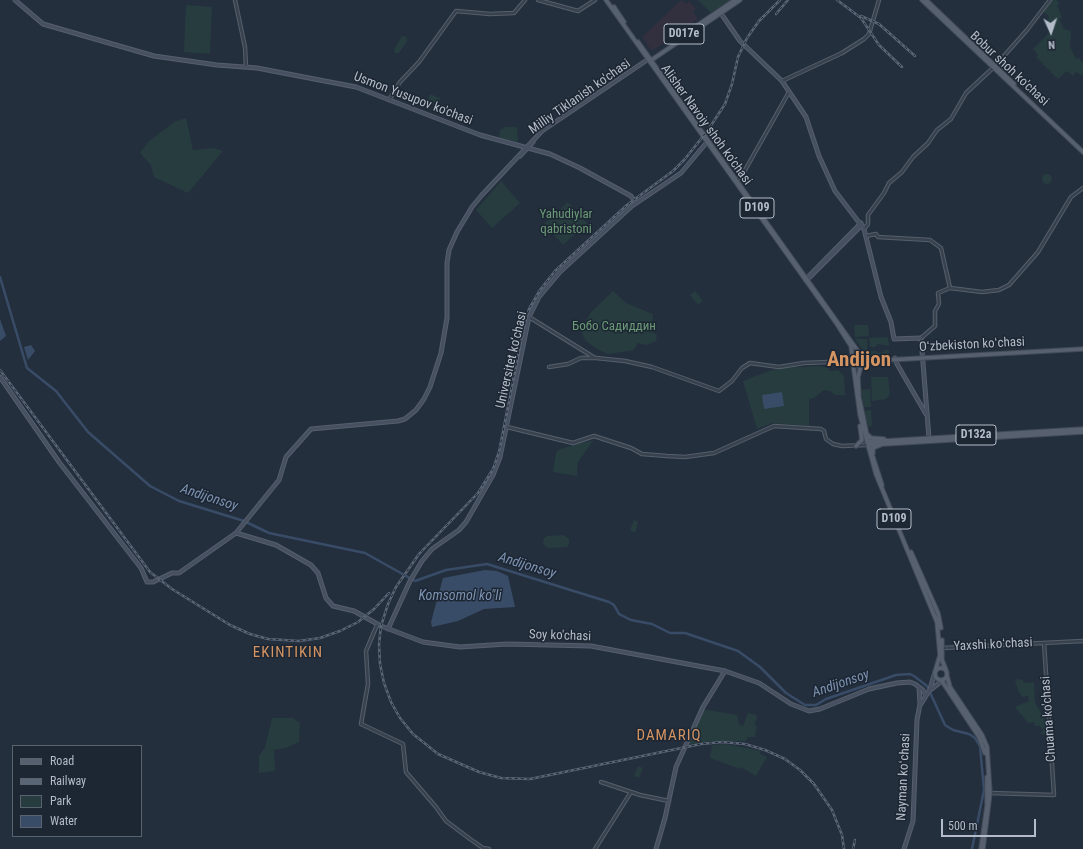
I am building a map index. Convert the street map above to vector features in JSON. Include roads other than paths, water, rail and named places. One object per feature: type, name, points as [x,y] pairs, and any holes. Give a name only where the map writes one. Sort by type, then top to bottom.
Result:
[{"type":"main road","name":"Usmon Yusupov ko'chasi","points":[[15,0],[43,24],[154,56],[246,67],[348,84],[480,135],[526,149],[550,154],[580,168],[631,196],[636,203]]},
{"type":"main road","name":"Alisher Navoiy shoh ko'chasi","points":[[608,0],[707,142],[726,166]]},
{"type":"main road","name":"Milliy Tiklanish ko'chasi","points":[[720,12],[735,0]]},
{"type":"main road","name":"Milliy Tiklanish ko'chasi","points":[[0,377],[59,462],[141,568],[147,582],[153,582],[163,576],[172,573],[179,573],[187,569],[236,533],[244,524],[279,480],[286,457],[311,429],[405,419],[416,410],[424,399],[438,367],[448,310],[448,257],[455,236],[480,196],[542,131],[740,0]]},
{"type":"main road","name":"Bobur shoh ko'chasi","points":[[922,0],[927,2],[1083,151]]},
{"type":"main road","points":[[720,12],[739,42],[782,81],[807,120],[819,156],[835,190],[862,226],[866,236],[881,296],[891,322],[893,338],[895,340],[922,338],[929,438]]},
{"type":"main road","name":"Alisher Navoiy shoh ko'chasi","points":[[649,60],[863,358]]},
{"type":"main road","name":"Universitet kо‘chasi","points":[[388,629],[412,577],[432,549],[459,530],[466,522],[497,466],[507,427],[530,317],[539,297],[560,272],[636,203],[681,173],[707,142]]},
{"type":"main road","points":[[807,279],[862,226]]},
{"type":"main road","name":"Alisher Navoiy shoh ko'chasi","points":[[840,326],[848,341],[853,362]]},
{"type":"main road","name":"Oʻzbekiston koʻchasi","points":[[862,365],[871,361],[896,359],[1083,348]]},
{"type":"main road","points":[[862,365],[856,366],[853,362],[857,356],[863,358]]},
{"type":"main road","name":"Oʻzbekiston koʻchasi","points":[[863,358],[896,359]]},
{"type":"main road","name":"D109","points":[[863,358],[858,377],[858,400],[868,443],[884,490],[920,574],[938,625],[940,655],[935,672],[936,678],[942,681],[983,744],[989,793]]},
{"type":"main road","points":[[896,359],[927,416]]},
{"type":"main road","name":"D109","points":[[853,362],[860,415],[881,490],[938,613],[943,661],[950,687],[985,742],[989,793],[982,849]]},
{"type":"main road","points":[[856,446],[862,440],[860,415]]},
{"type":"main road","points":[[865,427],[870,438],[889,440]]},
{"type":"main road","name":"D132a","points":[[868,443],[884,444],[920,440],[1083,430]]},
{"type":"main road","name":"D132a","points":[[868,443],[889,440],[920,440],[929,438],[1004,435]]},
{"type":"main road","points":[[875,463],[873,448],[884,444]]},
{"type":"main road","name":"Soy ko'chasi","points":[[236,533],[276,544],[311,565],[318,573],[326,598],[333,606],[354,611],[377,625],[423,642],[456,646],[582,644],[725,671],[759,683],[796,707],[809,711],[820,709],[883,685],[908,682],[918,686]]},
{"type":"main road","points":[[920,704],[929,691],[935,672],[940,668],[946,670]]},
{"type":"main road","points":[[656,849],[669,802],[676,767],[702,707],[725,671]]},
{"type":"main road","points":[[929,691],[947,676]]},
{"type":"main road","points":[[918,686],[926,696]]},
{"type":"main road","points":[[918,686],[921,692],[920,704]]},
{"type":"main road","name":"Nayman koʻchasi","points":[[904,849],[913,821],[917,720],[920,704]]},
{"type":"street","points":[[235,0],[245,47],[246,67]]},
{"type":"street","points":[[389,100],[400,82],[419,62],[456,11],[490,14],[514,13],[526,0]]},
{"type":"street","points":[[538,0],[578,11],[595,0]]},
{"type":"street","points":[[782,81],[842,52],[864,39],[869,34],[879,0]]},
{"type":"street","points":[[862,226],[868,224],[868,215],[884,193],[889,183],[928,143],[936,131],[951,119],[966,93],[994,67],[1027,30],[1050,0]]},
{"type":"street","points":[[736,181],[744,172],[789,92]]},
{"type":"street","points":[[922,338],[935,326],[935,313],[939,304],[938,293],[950,288],[987,292],[999,290],[1009,285],[1038,252],[1071,197],[1083,188]]},
{"type":"street","points":[[866,236],[876,234],[878,237],[912,240],[927,239],[933,242],[941,248],[950,288]]},
{"type":"street","points":[[530,317],[596,358]]},
{"type":"street","points":[[847,360],[852,353]]},
{"type":"street","points":[[548,367],[568,364],[577,359],[596,358],[625,361],[652,367],[719,391],[732,381],[742,368],[750,363],[780,367],[847,360],[853,362]]},
{"type":"street","points":[[507,427],[574,443],[594,436],[649,455],[685,457],[703,455],[721,450],[774,426],[821,429],[824,431],[826,439],[833,444],[842,446],[856,446],[868,443]]},
{"type":"street","points":[[377,625],[366,651],[368,684],[361,724],[403,744],[406,772],[450,826],[483,848],[490,849]]},
{"type":"street","name":"Yaxshi koʻchasi","points":[[942,648],[1083,641]]},
{"type":"street","name":"Chuama ko'chasi","points":[[989,793],[1054,795],[1044,643]]},
{"type":"street","points":[[601,782],[669,802]]},
{"type":"street","points":[[595,849],[631,792]]},
{"type":"water","points":[[0,319],[6,336],[0,341]]},
{"type":"water","points":[[31,345],[35,351],[28,360],[24,347]]},
{"type":"water","points":[[782,392],[784,406],[764,409],[762,395]]},
{"type":"water","name":"Komsomol ko\"li","points":[[485,570],[497,571],[508,576],[515,607],[484,609],[458,621],[432,627],[431,622],[443,578]]},
{"type":"waterway","name":"Andijonsoy","points":[[0,277],[27,368],[56,391],[88,432],[150,486],[179,501],[244,521],[269,533],[365,553],[415,581],[446,570],[487,564],[609,602],[614,605],[619,614],[631,620],[652,624],[670,633],[685,633],[738,651],[760,667],[786,693],[805,705],[816,705],[826,699],[896,675],[910,674],[914,676],[927,686],[945,725],[953,730],[969,734],[975,738],[980,746],[984,790],[972,849]]},
{"type":"railway","points":[[780,0],[759,21],[747,38],[738,57],[732,84],[725,104],[708,130],[685,159],[673,171],[627,205],[555,271],[540,290],[529,309],[523,330],[499,452],[493,469],[478,493],[419,554],[396,587],[388,604],[381,626],[379,644],[380,664],[384,683],[391,702],[400,718],[413,734],[438,754],[479,772],[501,778],[530,779],[701,744],[722,742],[745,744],[765,750],[785,759],[800,770],[814,784],[832,810],[842,835],[844,849]]},
{"type":"railway","points":[[776,14],[788,0]]},
{"type":"railway","points":[[837,0],[861,18],[879,45],[902,67]]},
{"type":"railway","points":[[861,16],[879,24],[915,56]]},
{"type":"railway","points":[[0,370],[150,572],[172,589],[230,625],[250,634],[268,639],[299,641],[320,638],[340,631],[358,622],[374,609],[389,593]]},
{"type":"railway","points":[[853,849],[855,840]]},
{"type":"district","name":"Andijon","points":[[859,361]]},
{"type":"district","name":"EKINTIKIN","points":[[288,653]]},
{"type":"district","name":"DAMARIQ","points":[[669,736]]},
{"type":"park label","name":"Yahudiylar qabristoni","points":[[566,222]]},
{"type":"park label","name":"Бобо Садиддин","points":[[614,327]]}]
